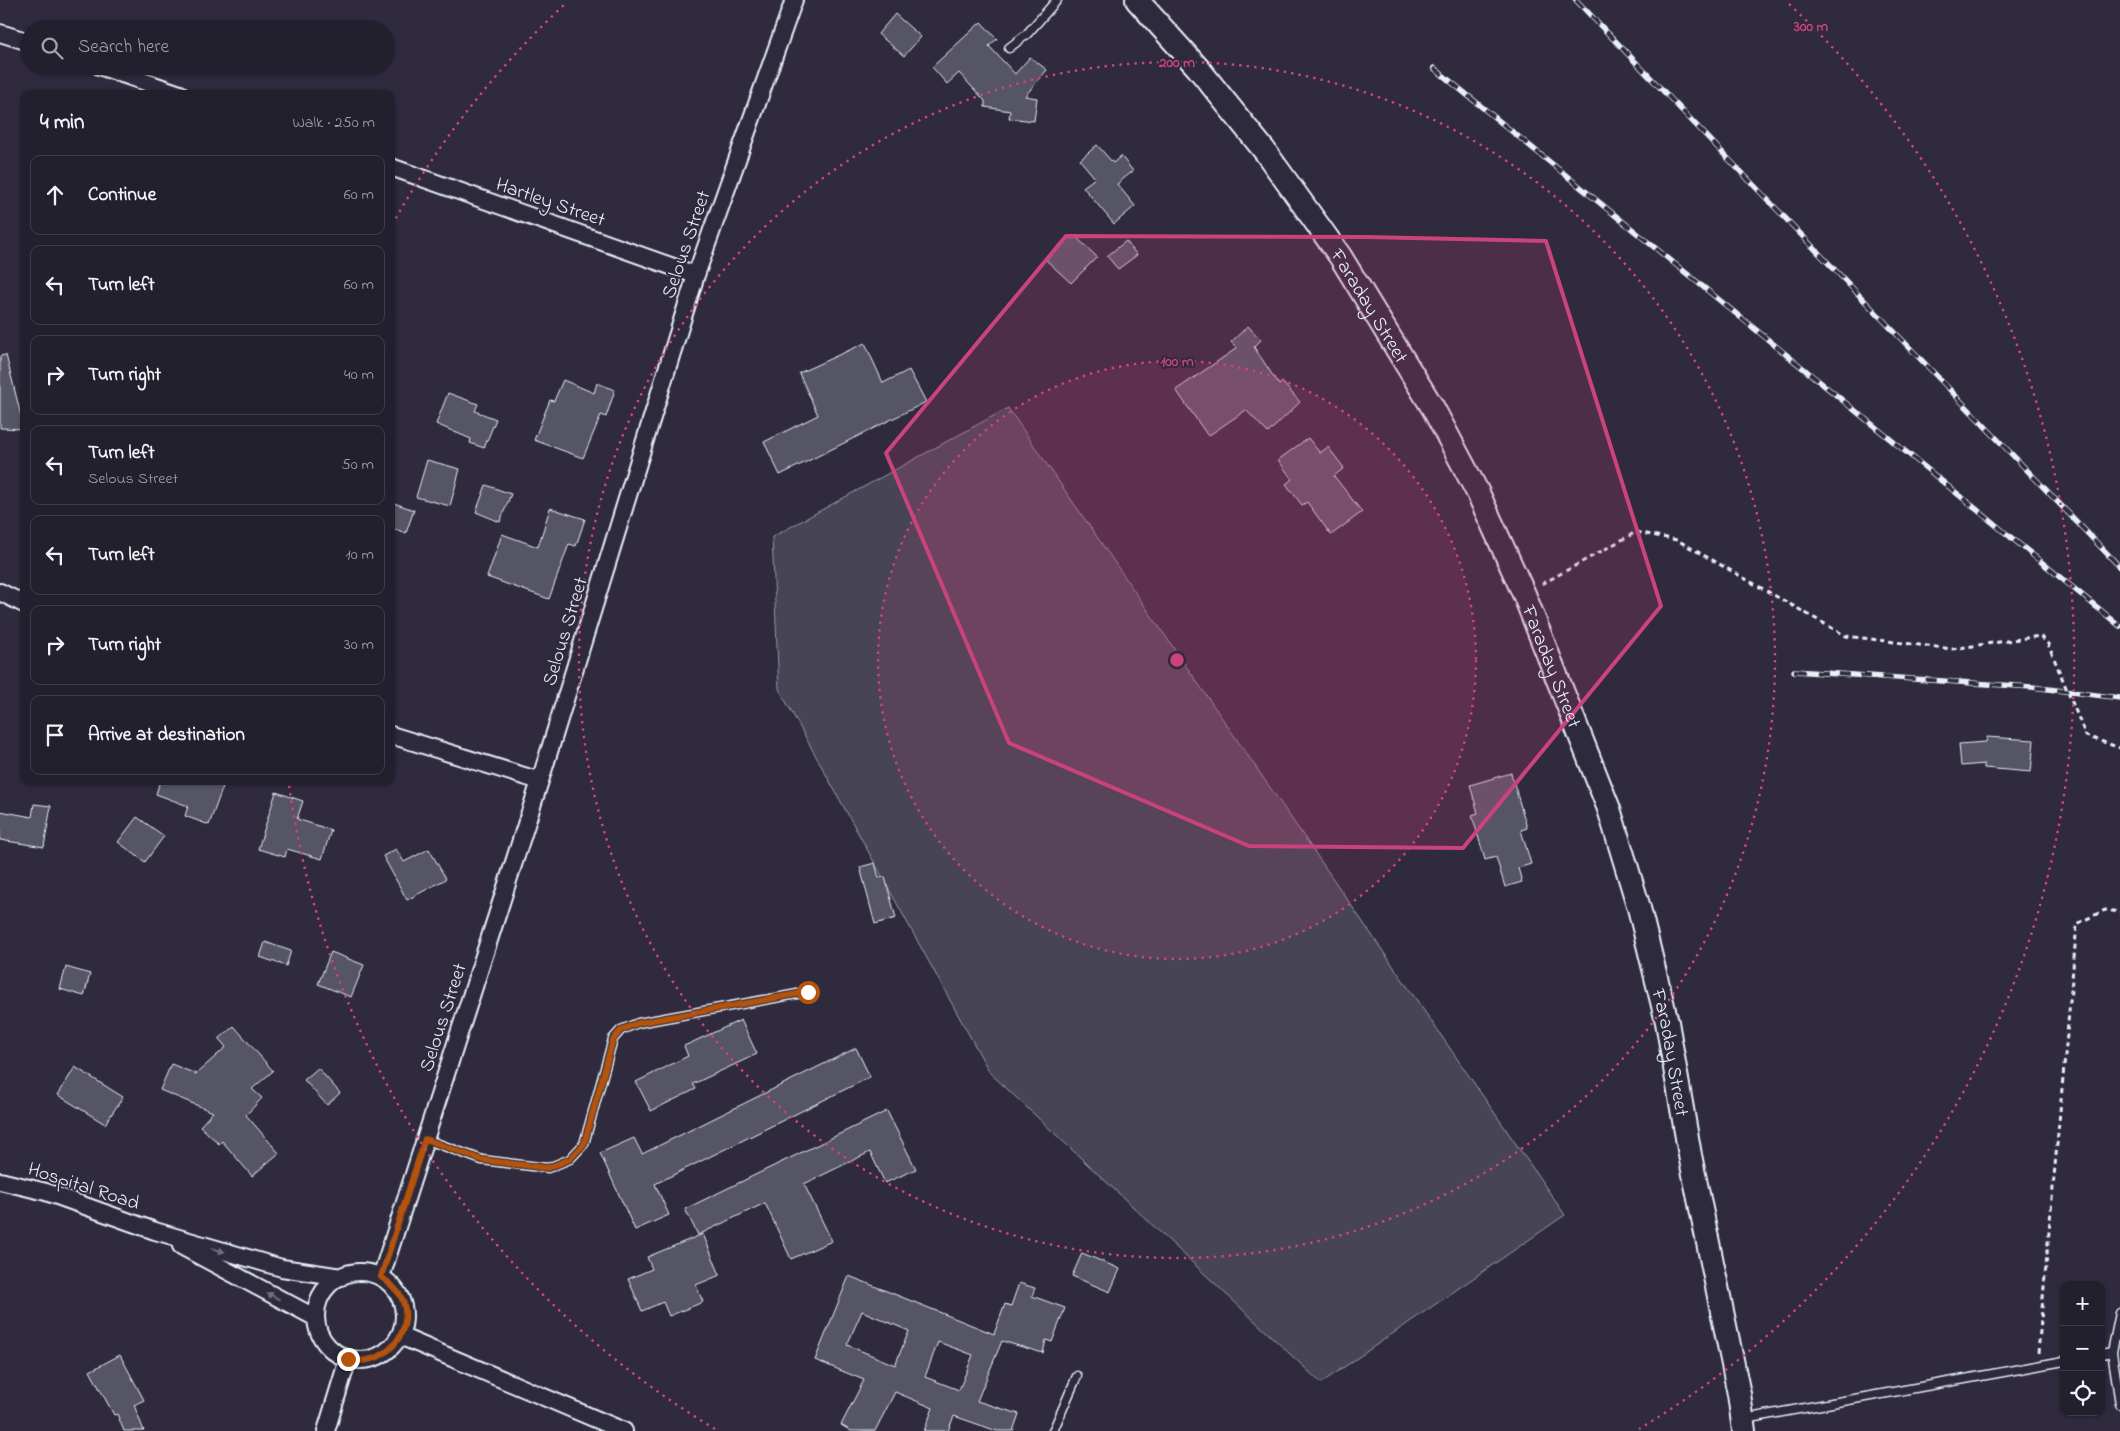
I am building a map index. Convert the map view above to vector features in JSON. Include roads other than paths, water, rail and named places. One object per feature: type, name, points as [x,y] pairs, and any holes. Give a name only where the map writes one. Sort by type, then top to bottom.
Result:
[{"type":"street","name":"Selous Street","points":[[381,1277],[540,781],[696,274],[794,0]]},
{"type":"street","name":"Faraday Street","points":[[1137,0],[1198,68],[1264,150],[1340,256],[1433,408],[1478,493],[1524,594],[1609,809],[1639,908],[1667,1022],[1690,1155],[1739,1394],[1743,1425]]},
{"type":"street","points":[[0,32],[20,39]]},
{"type":"street","points":[[125,75],[168,90]]},
{"type":"street","name":"Hartley Street","points":[[395,168],[696,274]]},
{"type":"street","points":[[0,592],[20,602]]},
{"type":"street","points":[[395,736],[540,781]]},
{"type":"street","name":"Hospital Road","points":[[0,1181],[46,1192],[155,1231]]},
{"type":"street","points":[[155,1231],[282,1268],[341,1277]]},
{"type":"street","points":[[155,1231],[316,1318]]},
{"type":"street","points":[[366,1272],[381,1277],[392,1285],[400,1296],[405,1309],[405,1323],[400,1336],[392,1348],[381,1356],[368,1360],[348,1359],[340,1356],[327,1346],[319,1333],[316,1318],[318,1303],[325,1289],[341,1277],[350,1273],[366,1272]]},
{"type":"street","points":[[400,1336],[624,1431]]},
{"type":"street","points":[[326,1431],[348,1359]]},
{"type":"lane","points":[[1009,48],[1026,34],[1057,0]]},
{"type":"lane","points":[[425,1139],[482,1160],[548,1168],[570,1159],[584,1144],[613,1040],[621,1030],[638,1023],[808,992]]},
{"type":"lane","points":[[2120,1313],[2112,1352],[2120,1404]]},
{"type":"lane","points":[[2105,1353],[2112,1352]]},
{"type":"lane","points":[[1743,1425],[2060,1362]]},
{"type":"lane","points":[[1053,1431],[1077,1376]]},
{"type":"railway","points":[[1576,0],[2120,567]]},
{"type":"railway","points":[[1434,68],[2120,626]]},
{"type":"railway","points":[[1794,671],[2032,687],[2120,698]]}]
